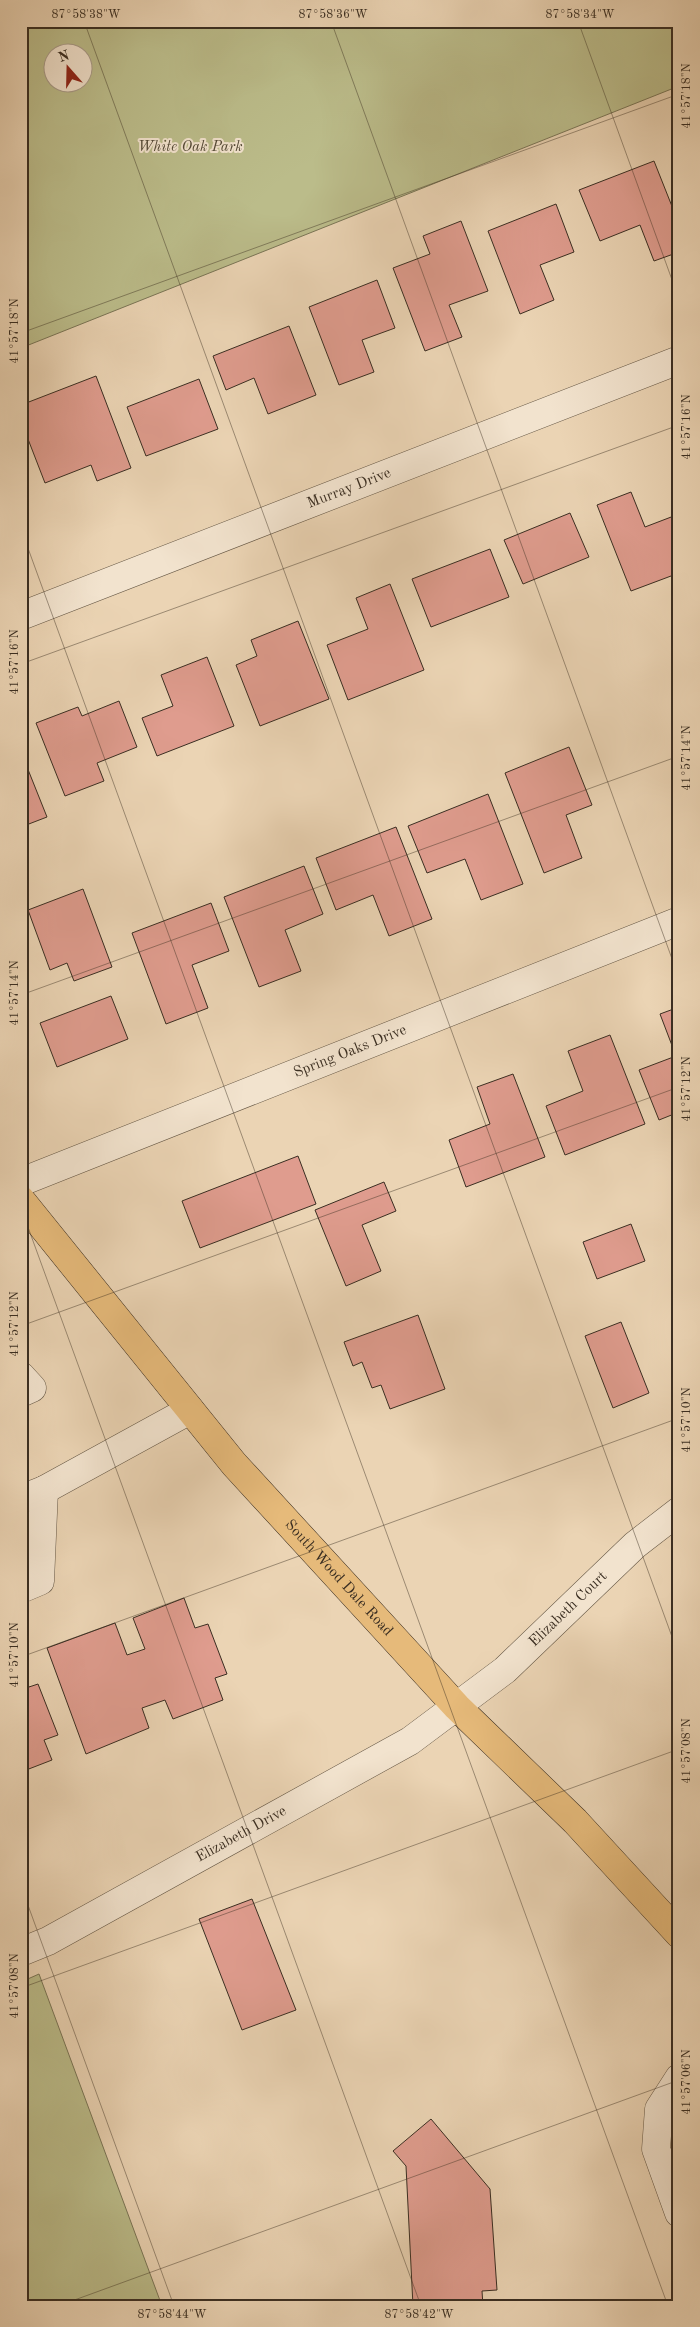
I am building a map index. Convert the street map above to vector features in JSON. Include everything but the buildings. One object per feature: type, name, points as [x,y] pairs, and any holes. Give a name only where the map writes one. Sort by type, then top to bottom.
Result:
[{"type":"main road","name":"South Wood Dale Road","points":[[21,1200],[234,1464],[457,1707],[575,1821],[679,1934]]},
{"type":"street","name":"Murray Drive","points":[[21,616],[679,360]]},
{"type":"street","name":"Spring Oaks Drive","points":[[21,1182],[679,921]]},
{"type":"street","points":[[21,1376],[32,1388],[21,1393]]},
{"type":"street","points":[[21,1589],[40,1581],[32,1494],[190,1410]]},
{"type":"street","name":"Elizabeth Court","points":[[457,1707],[505,1670],[634,1544],[679,1511]]},
{"type":"street","name":"Elizabeth Drive","points":[[21,1952],[48,1941],[374,1762],[410,1741],[457,1707]]},
{"type":"street","points":[[679,2078],[658,2109],[656,2149],[679,2213]]},
{"type":"green space","name":"White Oak Park","points":[[21,21],[679,21],[679,86],[21,348]]},
{"type":"green space","points":[[39,1974],[162,2306],[21,2306],[21,1982]]}]
